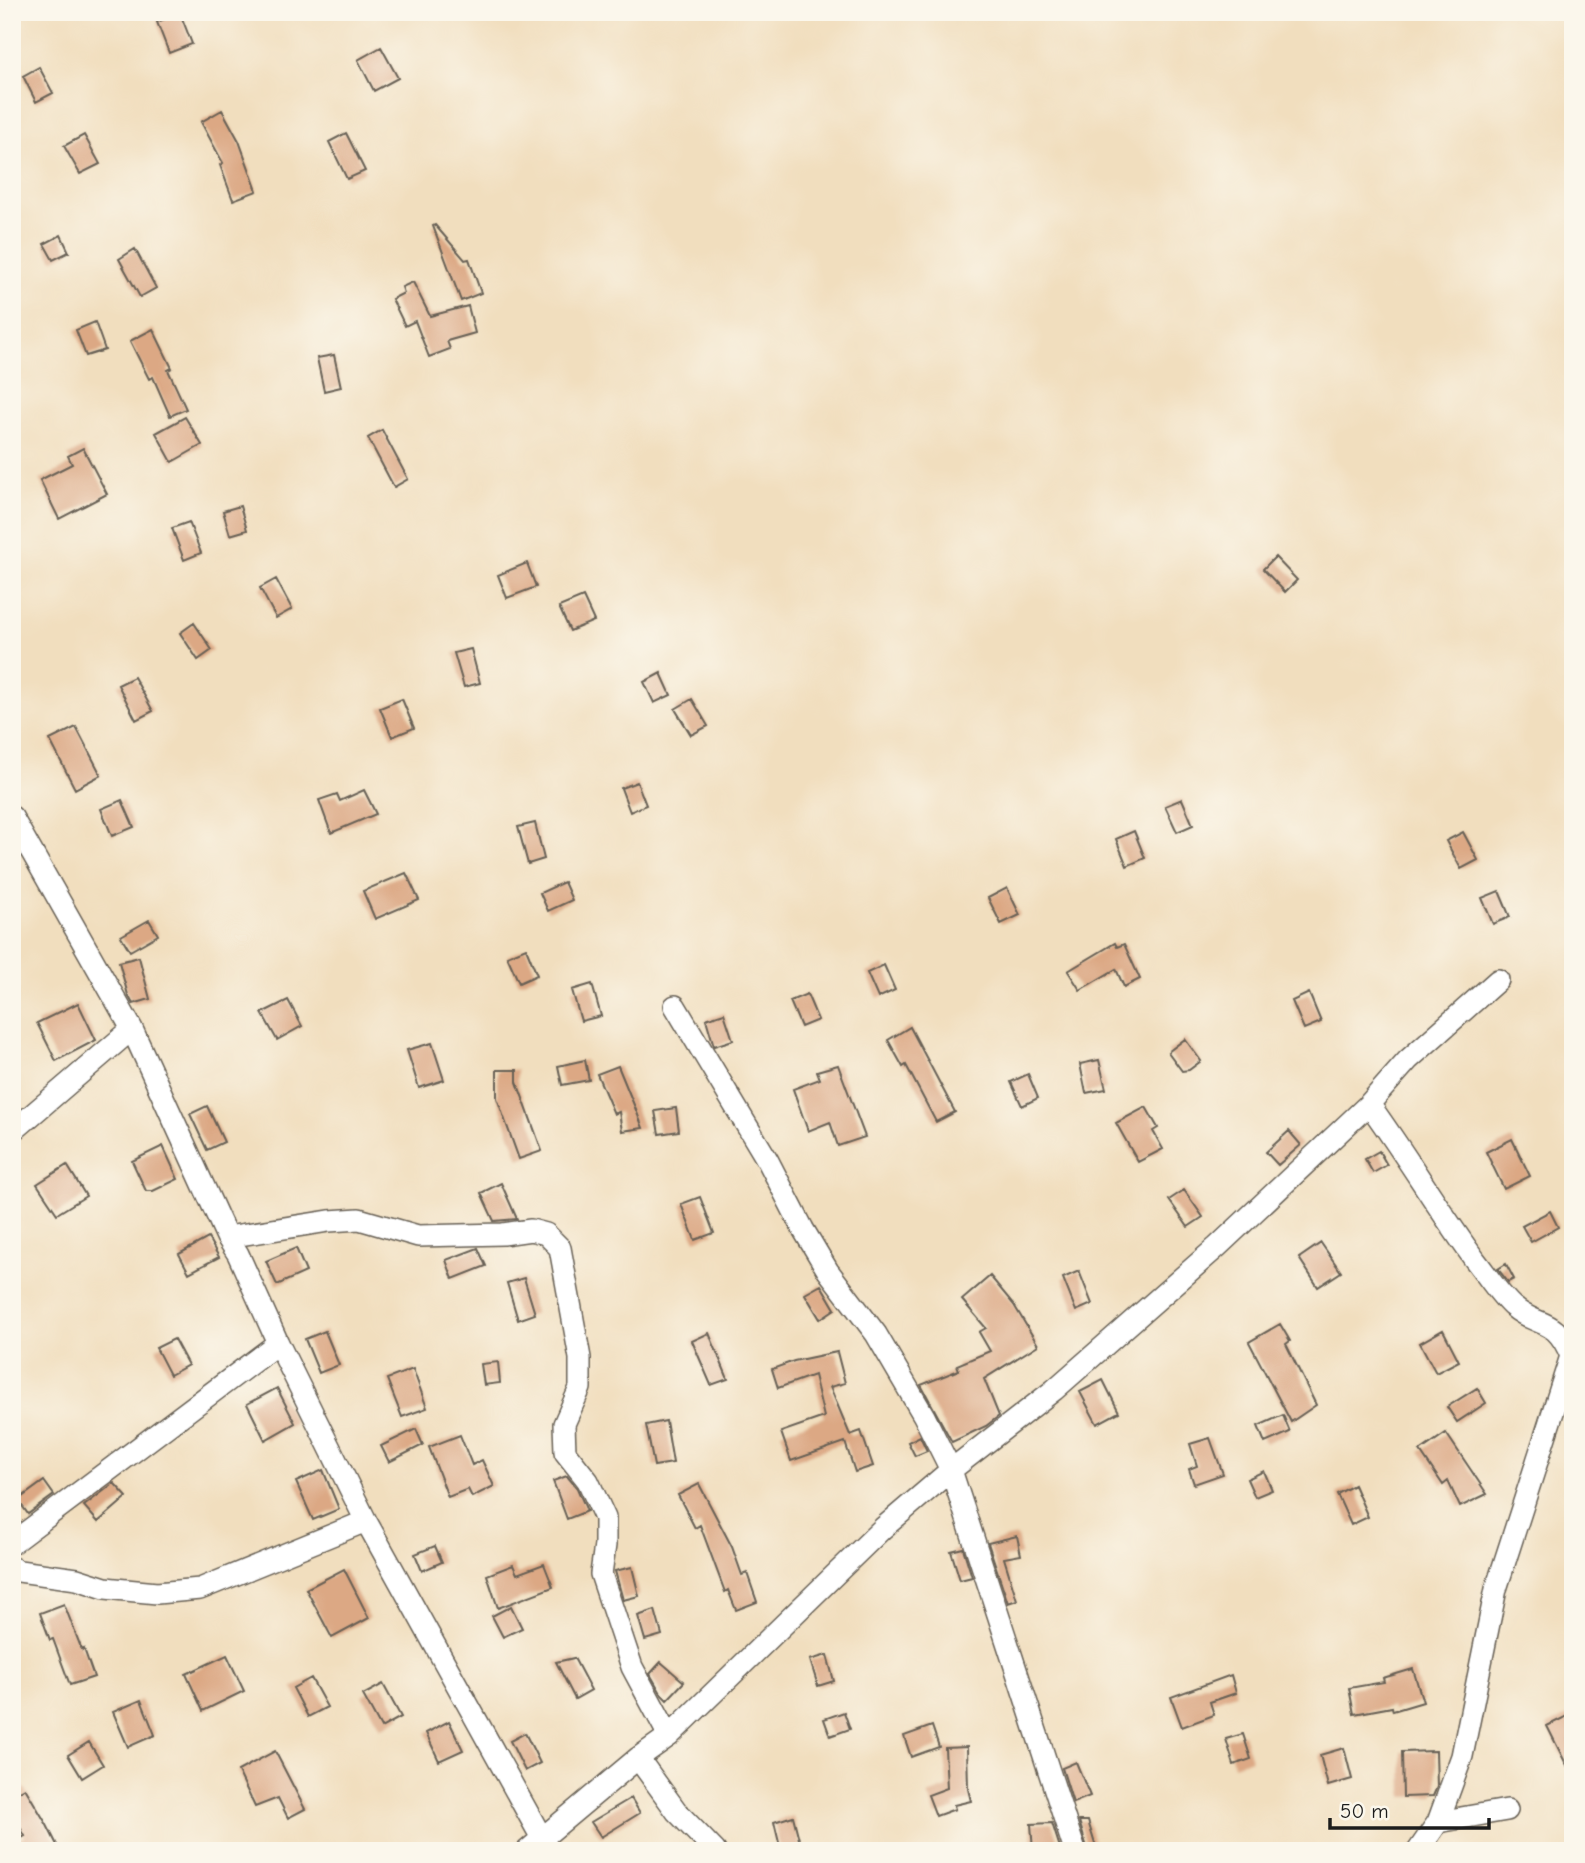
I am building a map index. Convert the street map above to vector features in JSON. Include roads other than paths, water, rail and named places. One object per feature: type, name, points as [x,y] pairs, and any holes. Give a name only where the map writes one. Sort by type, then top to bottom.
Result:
[{"type":"street","points":[[12,817],[132,1029],[227,1237],[239,1254],[278,1343],[366,1521],[540,1846],[638,1758],[669,1736],[883,1528],[1074,1372],[1217,1247],[1369,1104],[1408,1060],[1498,980]]},
{"type":"street","points":[[675,1006],[768,1161],[828,1271],[876,1334],[924,1416],[951,1470],[1075,1851]]},
{"type":"street","points":[[12,1132],[132,1029]]},
{"type":"street","points":[[1369,1104],[1401,1147],[1460,1240],[1500,1293],[1514,1308],[1546,1323],[1564,1339],[1571,1356],[1496,1589],[1462,1756],[1438,1822],[1418,1851]]},
{"type":"street","points":[[227,1237],[359,1219],[418,1236],[503,1234],[531,1230],[546,1234],[560,1248],[580,1358],[580,1388],[564,1424],[565,1452],[588,1480],[605,1518],[606,1545],[601,1574],[632,1667],[669,1736]]},
{"type":"street","points":[[12,1543],[278,1343]]},
{"type":"street","points":[[12,1568],[78,1579],[105,1588],[176,1592],[200,1589],[366,1521]]},
{"type":"street","points":[[638,1758],[677,1812],[715,1851]]},
{"type":"street","points":[[1438,1822],[1507,1810]]}]
